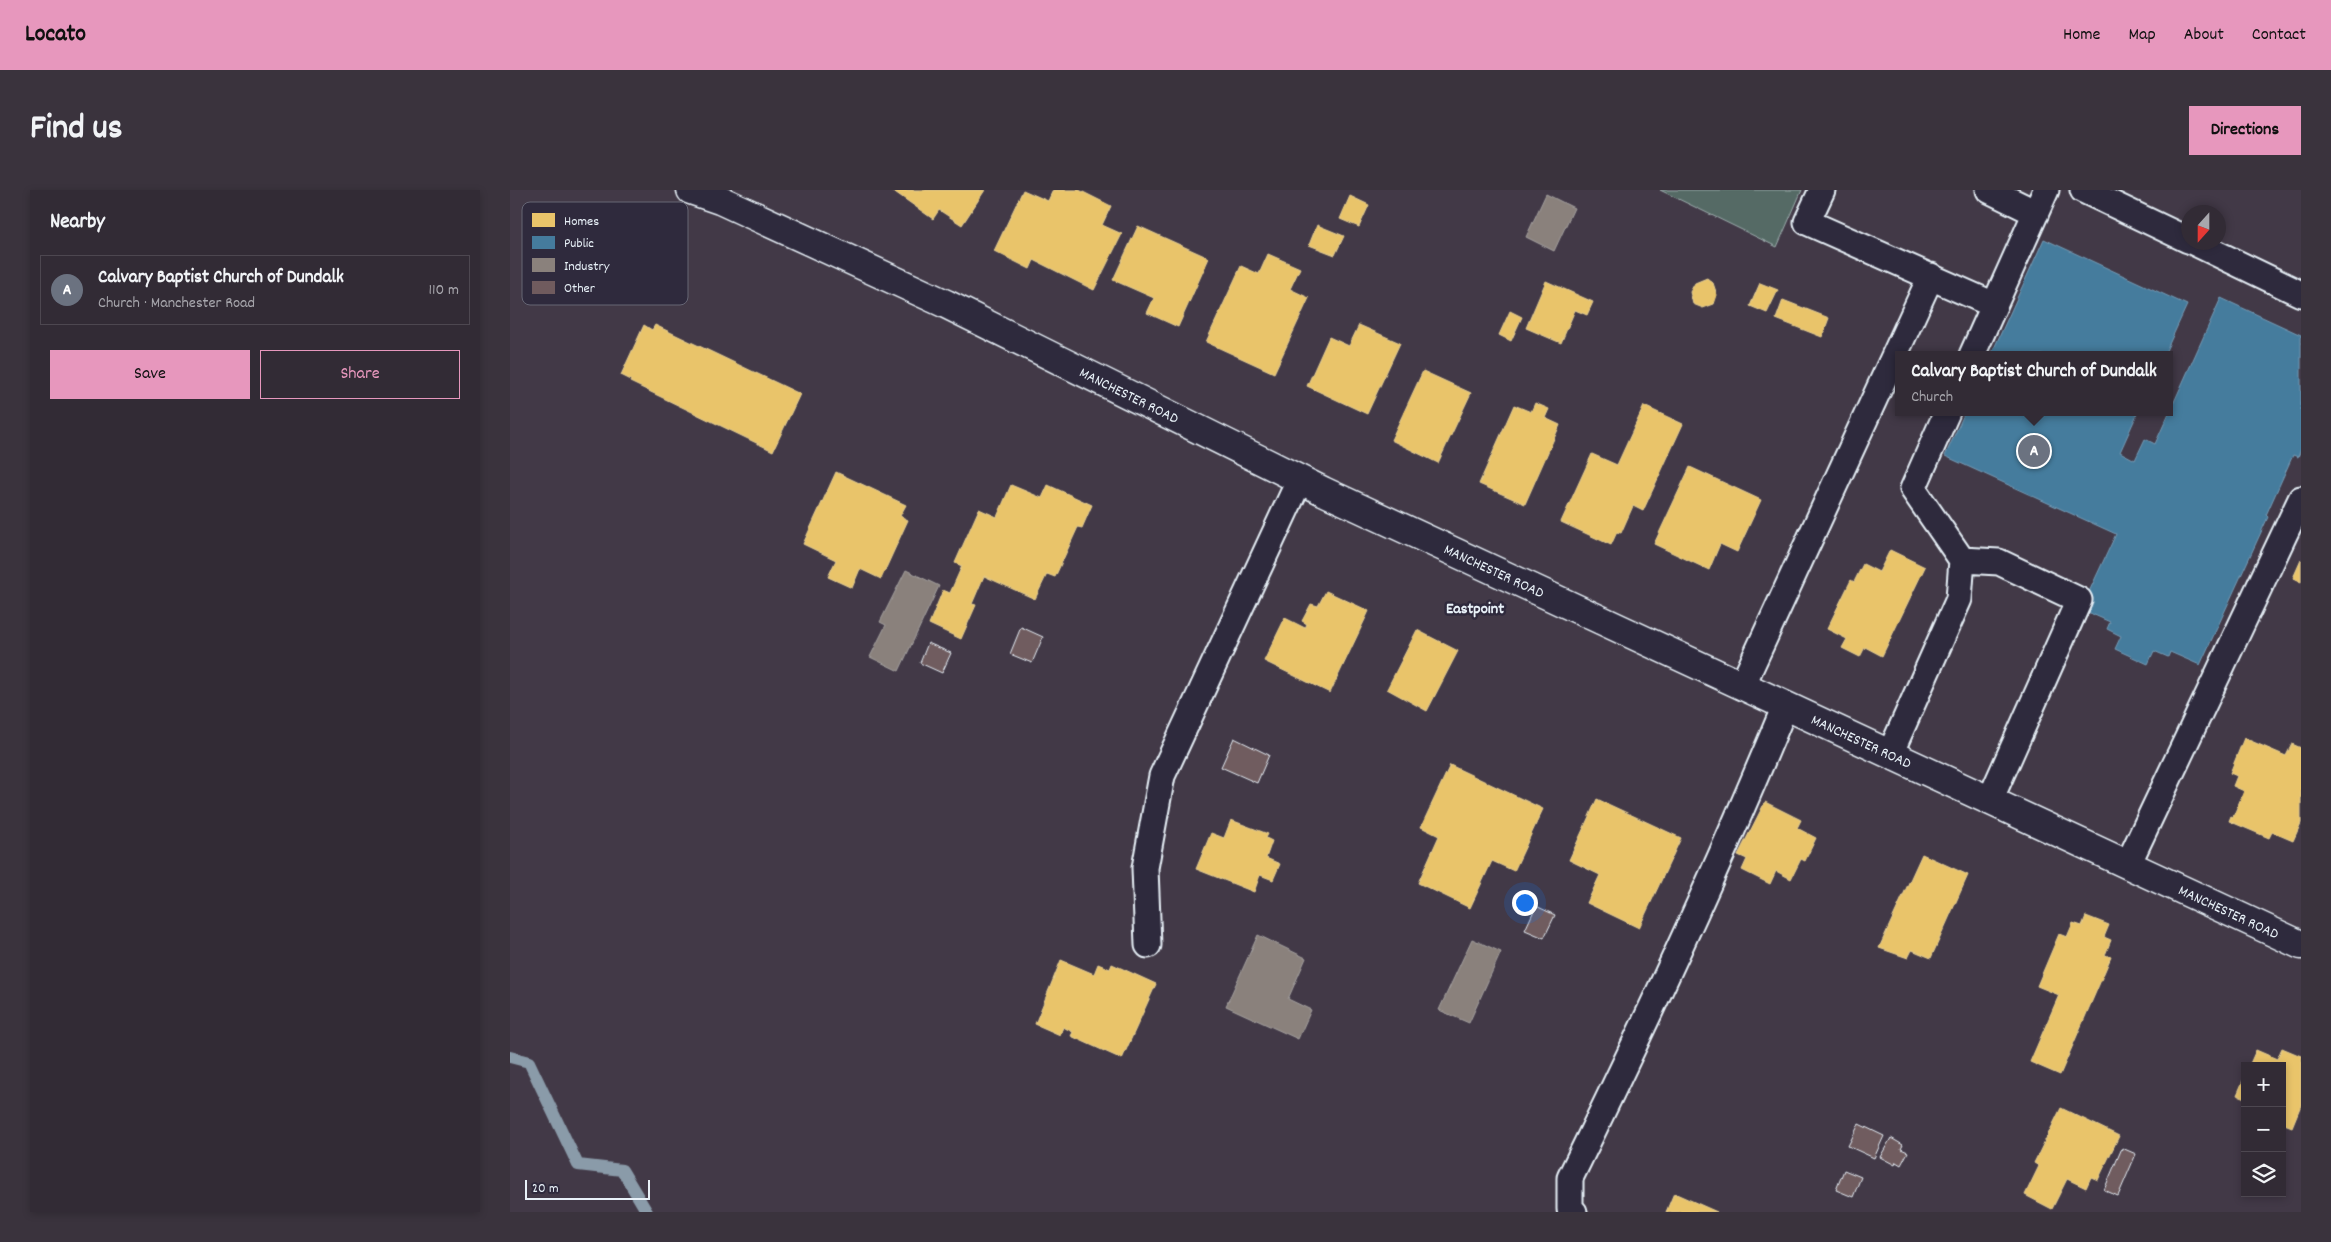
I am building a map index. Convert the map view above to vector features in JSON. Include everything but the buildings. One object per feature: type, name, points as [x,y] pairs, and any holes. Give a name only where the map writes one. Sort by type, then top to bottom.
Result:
[{"type":"street","name":"MANCHESTER ROAD","points":[[691,190],[724,195],[1300,479],[1785,706],[2301,944]]},
{"type":"lane","points":[[1822,190],[1807,222],[1994,305]]},
{"type":"lane","points":[[1989,190],[2036,213]]},
{"type":"lane","points":[[1974,351],[2046,190]]},
{"type":"lane","points":[[2083,190],[2181,237]]},
{"type":"lane","points":[[2210,250],[2301,294]]},
{"type":"lane","points":[[1897,351],[1932,276]]},
{"type":"lane","points":[[1742,686],[1895,356]]},
{"type":"lane","points":[[1890,754],[1959,599],[1962,560],[1914,488],[1945,416]]},
{"type":"lane","points":[[1148,945],[1144,868],[1162,776],[1300,479]]},
{"type":"lane","points":[[2128,864],[2301,499]]},
{"type":"lane","points":[[1962,560],[1999,562],[2079,600],[1990,800]]},
{"type":"lane","points":[[1574,1212],[1570,1209],[1570,1178],[1675,956],[1752,787],[1785,706]]},
{"type":"green space","points":[[1660,190],[1802,190],[1777,247]]},
{"type":"waterway","points":[[510,1057],[529,1062],[578,1165],[622,1170],[647,1212]]},
{"type":"place","name":"Calvary Baptist Church of Dundalk","points":[[2034,451]]},
{"type":"district","name":"Eastpoint","points":[[1475,607]]}]
